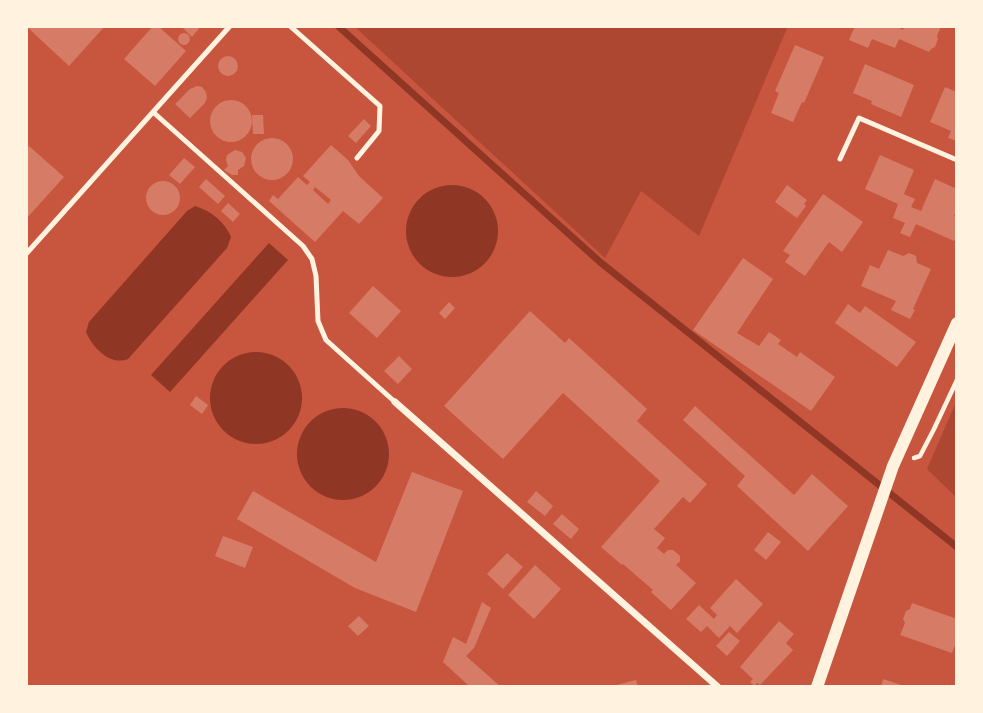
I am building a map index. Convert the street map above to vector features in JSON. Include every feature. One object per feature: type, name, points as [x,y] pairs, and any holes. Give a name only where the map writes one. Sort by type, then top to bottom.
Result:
[{"type":"street","points":[[817,687],[893,466],[957,323]]},
{"type":"street","points":[[395,402],[718,687]]},
{"type":"lane","points":[[26,254],[230,26]]},
{"type":"lane","points":[[290,26],[380,106],[379,131],[357,158]]},
{"type":"lane","points":[[153,112],[303,246],[312,258],[316,276],[318,321],[326,340],[395,402]]},
{"type":"lane","points":[[840,159],[859,118],[957,160]]},
{"type":"shaded area","points":[[354,26],[788,26],[699,236],[641,191],[605,258]]},
{"type":"shaded area","points":[[452,185],[470,188],[485,198],[495,213],[498,231],[495,249],[485,264],[470,274],[452,277],[434,274],[419,264],[409,249],[406,231],[409,213],[419,198],[434,188]]},
{"type":"shaded area","points":[[195,206],[212,214],[225,227],[231,237],[227,248],[128,359],[121,361],[109,358],[89,338],[86,332],[89,322],[187,211]]},
{"type":"shaded area","points":[[269,243],[288,260],[170,392],[151,375]]},
{"type":"shaded area","points":[[256,352],[274,356],[288,366],[298,380],[302,398],[298,416],[288,430],[274,440],[256,444],[238,440],[224,430],[214,416],[210,398],[214,380],[224,366],[238,356]]},
{"type":"shaded area","points":[[957,400],[957,498],[927,469]]},
{"type":"shaded area","points":[[343,408],[361,412],[375,422],[385,436],[389,454],[385,472],[375,486],[361,496],[343,500],[325,496],[311,486],[301,472],[297,454],[301,436],[311,422],[325,412]]},
{"type":"building","points":[[26,26],[105,26],[69,66]]},
{"type":"building","points":[[153,26],[158,26],[186,51],[155,86],[124,59]]},
{"type":"building","points":[[181,26],[201,26],[192,37]]},
{"type":"building","points":[[855,26],[896,26],[903,30],[904,26],[941,26],[935,47],[929,52],[899,39],[895,48],[872,39],[868,48],[849,40]]},
{"type":"building","points":[[184,33],[190,39],[184,45],[178,39]]},
{"type":"building","points":[[795,45],[824,57],[793,122],[771,113],[779,93],[775,91]]},
{"type":"building","points":[[224,56],[232,56],[238,66],[232,76],[224,76],[218,70],[218,62]]},
{"type":"building","points":[[865,64],[914,85],[901,117],[853,93]]},
{"type":"building","points":[[202,87],[207,98],[190,118],[175,104],[190,89]]},
{"type":"building","points":[[945,87],[957,92],[957,141],[948,138],[951,131],[930,122]]},
{"type":"building","points":[[231,100],[246,106],[252,121],[246,136],[231,142],[216,136],[210,121],[216,106]]},
{"type":"building","points":[[252,115],[263,115],[264,134],[253,134]]},
{"type":"building","points":[[364,119],[371,126],[356,143],[348,136]]},
{"type":"building","points":[[272,138],[287,144],[293,159],[287,174],[272,180],[257,174],[251,159],[257,144]]},
{"type":"building","points":[[331,145],[383,198],[359,224],[343,211],[315,242],[269,201],[273,195],[278,199],[298,177],[307,185],[310,182],[303,176]],"holes":[[[315,187],[331,200],[328,204],[313,190]]]},
{"type":"building","points":[[29,146],[64,177],[26,219],[26,150]]},
{"type":"building","points":[[235,150],[242,152],[246,158],[244,166],[238,170],[238,175],[232,175],[224,170],[228,166],[227,155]]},
{"type":"building","points":[[880,155],[914,170],[904,194],[915,199],[911,207],[921,211],[935,179],[957,189],[957,209],[954,216],[957,217],[957,236],[954,241],[916,224],[910,237],[900,233],[905,223],[893,218],[898,204],[865,189]]},
{"type":"building","points":[[184,158],[195,167],[180,184],[169,175]]},
{"type":"building","points":[[206,179],[225,196],[218,204],[199,187]]},
{"type":"building","points":[[163,181],[175,186],[180,198],[175,210],[163,215],[151,210],[146,198],[151,186]]},
{"type":"building","points":[[787,185],[807,200],[797,218],[775,202]]},
{"type":"building","points":[[823,194],[863,222],[842,252],[829,242],[805,276],[785,262],[790,255],[783,251]]},
{"type":"building","points":[[228,203],[240,214],[233,222],[221,211]]},
{"type":"building","points":[[888,250],[903,256],[909,253],[916,256],[917,263],[931,269],[910,319],[891,310],[896,301],[861,286],[870,265],[879,269]]},
{"type":"building","points":[[743,258],[773,279],[737,333],[759,346],[769,332],[781,340],[778,344],[797,357],[800,352],[835,377],[811,411],[693,330]]},
{"type":"building","points":[[373,286],[401,311],[377,338],[349,313]]},
{"type":"building","points":[[449,302],[455,308],[445,319],[439,313]]},
{"type":"building","points":[[848,304],[860,313],[865,306],[916,342],[897,367],[835,323]]},
{"type":"building","points":[[530,311],[565,343],[569,338],[647,409],[637,421],[707,484],[690,503],[683,497],[654,529],[665,538],[657,548],[664,554],[673,550],[680,556],[676,565],[696,583],[671,610],[651,592],[653,590],[601,547],[660,481],[563,393],[503,459],[444,406]]},
{"type":"building","points":[[399,356],[412,369],[398,384],[384,371]]},
{"type":"building","points":[[196,396],[208,405],[202,414],[190,405]]},
{"type":"building","points":[[695,406],[794,495],[812,474],[848,506],[808,551],[737,486],[745,476],[683,420]]},
{"type":"building","points":[[412,472],[463,491],[416,612],[355,588],[237,519],[253,491],[376,562]]},
{"type":"building","points":[[536,491],[553,506],[545,516],[527,502]]},
{"type":"building","points":[[562,514],[579,529],[571,539],[553,524]]},
{"type":"building","points":[[768,532],[781,542],[766,560],[754,550]]},
{"type":"building","points":[[223,536],[253,547],[245,568],[215,556]]},
{"type":"building","points":[[507,553],[523,567],[503,589],[487,574]]},
{"type":"building","points":[[535,565],[561,589],[534,619],[508,595]]},
{"type":"building","points":[[736,579],[763,604],[737,633],[730,626],[719,638],[707,626],[701,632],[686,619],[699,605],[714,619],[717,615],[710,608]]},
{"type":"building","points":[[482,602],[491,608],[474,648],[466,656],[501,687],[470,687],[443,662],[453,637],[466,644]]},
{"type":"building","points":[[912,603],[957,619],[957,640],[952,653],[900,635],[906,611]]},
{"type":"building","points":[[359,616],[369,626],[358,636],[348,626]]},
{"type":"building","points":[[779,621],[794,634],[786,643],[793,650],[760,685],[757,683],[754,686],[750,682],[753,679],[740,667]]},
{"type":"building","points":[[729,632],[740,641],[727,656],[716,646]]},
{"type":"building","points":[[883,679],[904,686],[904,687],[881,687]]},
{"type":"building","points":[[636,680],[638,687],[613,687],[613,686]]},
{"type":"waterway","points":[[338,26],[600,262],[957,547]]}]
